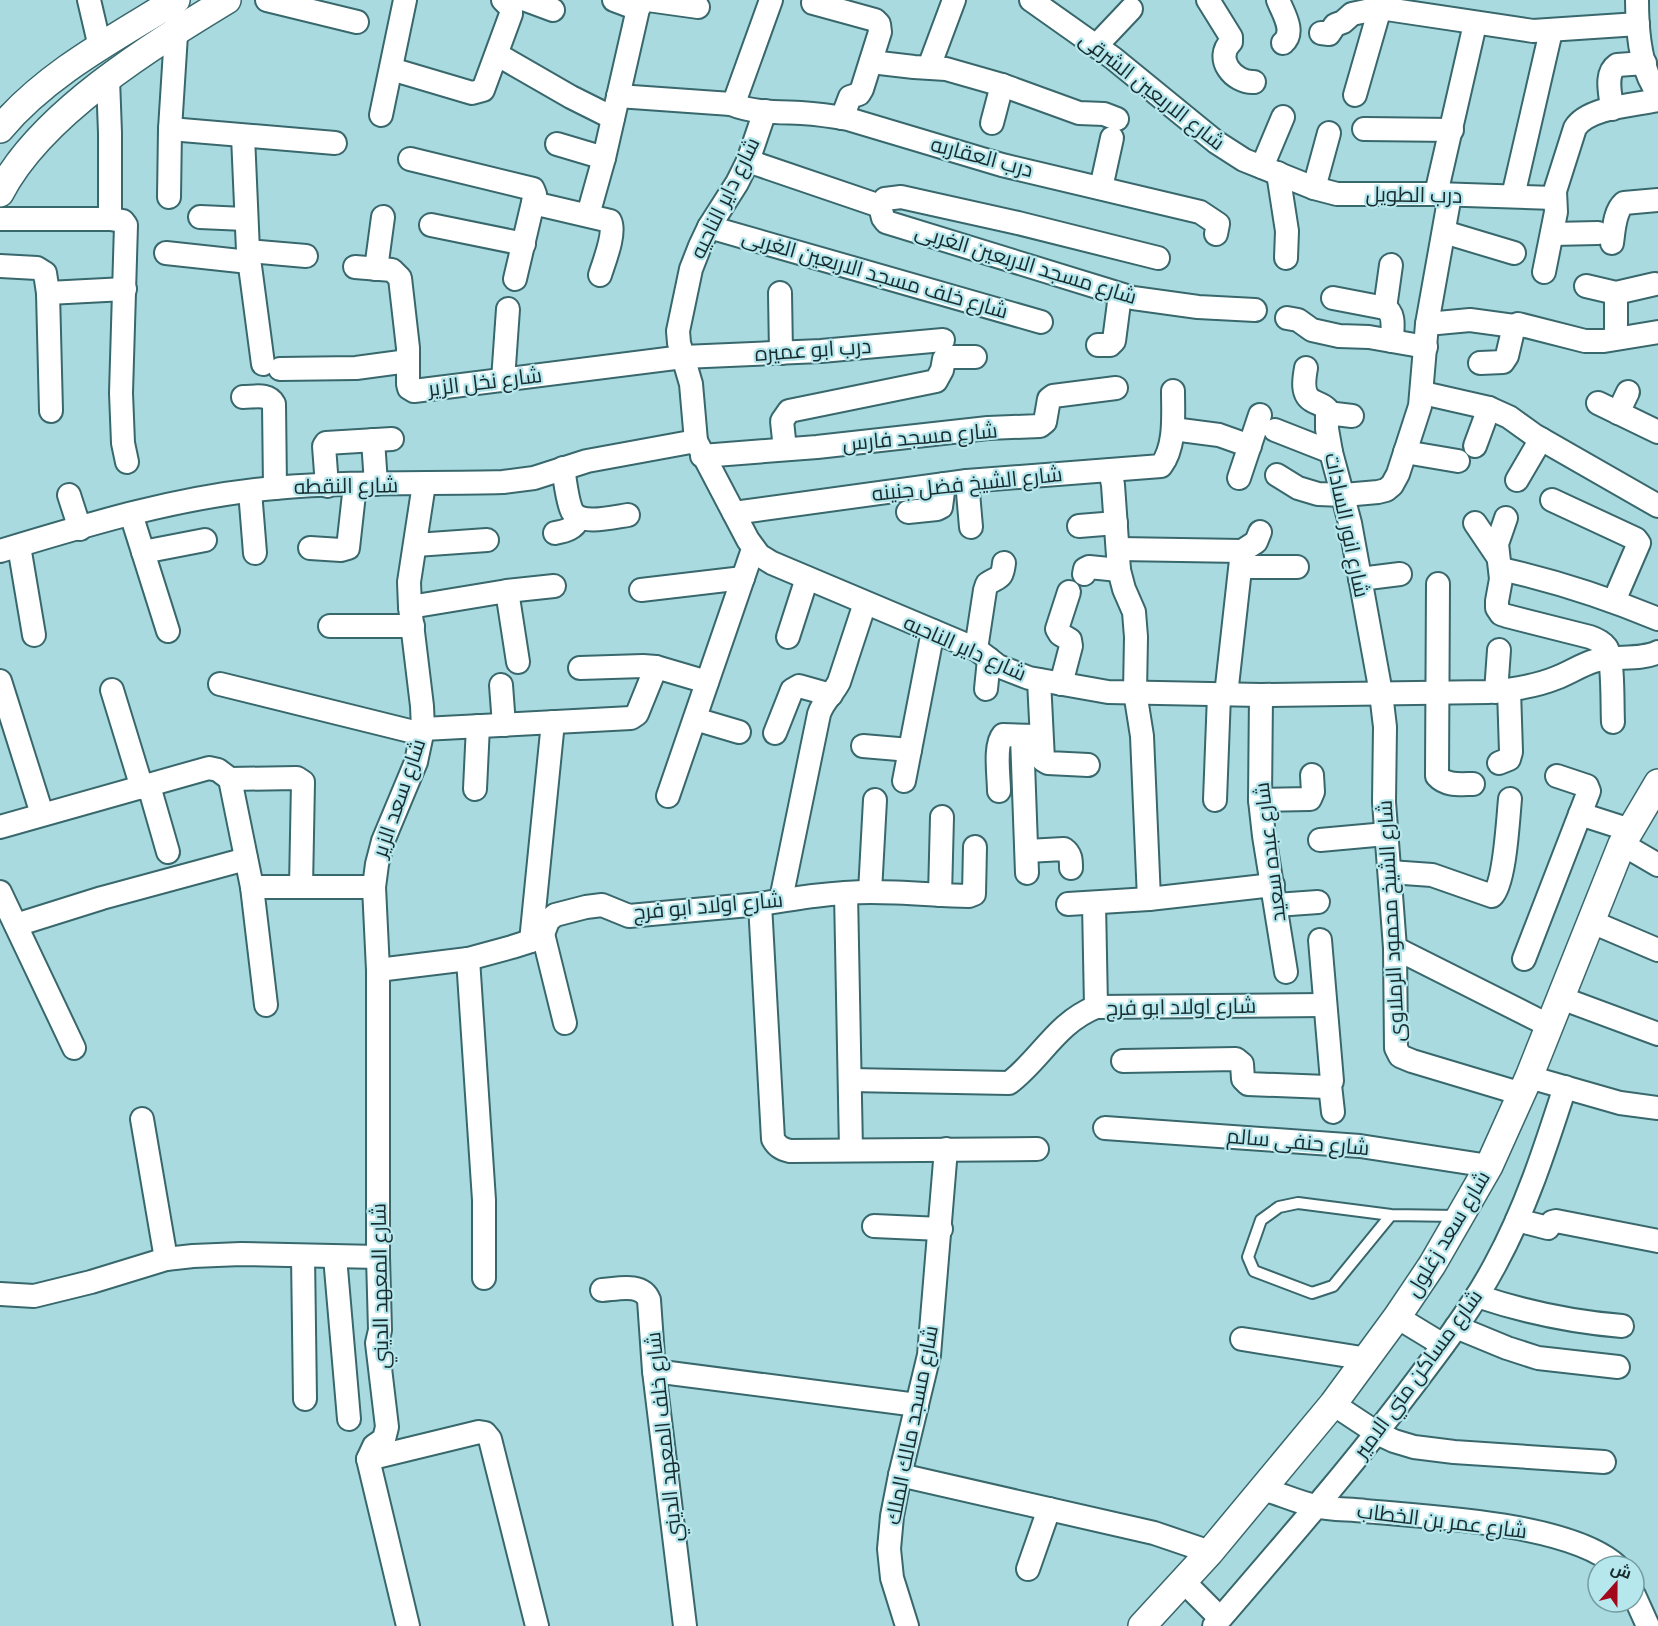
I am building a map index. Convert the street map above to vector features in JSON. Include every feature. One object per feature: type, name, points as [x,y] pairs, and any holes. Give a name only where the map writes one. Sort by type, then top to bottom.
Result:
[{"type":"street","points":[[89,0],[100,47]]},
{"type":"street","points":[[0,129],[37,91],[100,47],[178,0]]},
{"type":"street","points":[[169,197],[170,129],[178,0]]},
{"type":"street","points":[[0,193],[26,152],[108,79],[175,32],[227,0]]},
{"type":"street","points":[[267,0],[357,22]]},
{"type":"street","points":[[381,115],[405,0]]},
{"type":"street","points":[[614,0],[638,9]]},
{"type":"street","points":[[588,215],[604,158],[638,9],[642,2],[648,0],[699,7]]},
{"type":"street","points":[[731,104],[735,100],[771,0]]},
{"type":"street","points":[[929,67],[954,0]]},
{"type":"street","name":"شارع الاربعين الشرقى","points":[[1030,0],[1096,46],[1216,142],[1244,160],[1270,170]]},
{"type":"street","points":[[1208,0],[1231,37],[1232,42],[1226,48],[1224,56],[1232,74],[1245,83],[1254,82]]},
{"type":"street","points":[[1278,0],[1289,34],[1283,44]]},
{"type":"street","points":[[391,69],[463,91],[477,93],[487,84],[511,14],[512,1],[553,10]]},
{"type":"street","points":[[813,3],[875,20],[879,24],[880,32],[862,89],[859,94],[850,97],[842,118]]},
{"type":"street","points":[[1355,95],[1369,6]]},
{"type":"street","points":[[1321,33],[1329,34],[1335,25],[1369,6],[1475,24],[1533,31],[1551,31],[1643,15],[1639,42],[1658,93]]},
{"type":"street","points":[[1096,46],[1131,9]]},
{"type":"street","points":[[1277,475],[1298,488],[1318,494],[1344,495],[1386,490],[1398,474],[1423,393],[1427,324],[1444,232],[1443,195],[1452,130],[1475,24]]},
{"type":"street","points":[[1513,196],[1551,31]]},
{"type":"street","points":[[498,55],[613,118]]},
{"type":"street","points":[[871,62],[946,69],[1002,85],[1079,113],[1104,114],[1114,128],[1101,188]]},
{"type":"street","points":[[1612,109],[1609,82],[1611,71],[1617,65],[1645,63]]},
{"type":"street","points":[[108,79],[110,219]]},
{"type":"street","points":[[992,123],[1002,85]]},
{"type":"street","name":"درب العقاربه","points":[[618,96],[731,104],[765,111],[842,118],[1002,165],[1200,212],[1218,224],[1216,234]]},
{"type":"street","points":[[1544,272],[1556,212],[1554,198],[1578,122],[1589,115],[1658,100]]},
{"type":"street","name":"شارع داير الناحيه","points":[[765,111],[748,161],[709,227],[691,269],[678,331],[691,384],[699,448],[753,549],[772,563],[933,631],[982,654],[1004,669],[1050,682],[1108,692],[1261,695],[1502,691],[1537,684],[1593,661],[1646,656],[1658,652]]},
{"type":"street","points":[[1283,117],[1270,170],[1287,231],[1286,258]]},
{"type":"street","points":[[170,129],[335,143]]},
{"type":"street","points":[[1364,129],[1452,130]]},
{"type":"street","points":[[1314,188],[1329,133]]},
{"type":"street","points":[[243,136],[248,257],[272,366],[356,368],[408,361]]},
{"type":"street","points":[[557,144],[604,158]]},
{"type":"street","points":[[410,159],[533,189],[536,194],[515,279]]},
{"type":"street","name":"شارع مسجد الاربعين الغربى","points":[[748,161],[880,206]]},
{"type":"street","name":"درب الطويل","points":[[1270,170],[1314,188],[1337,194],[1554,198]]},
{"type":"street","name":"شارع مسجد الاربعين الغربى","points":[[1158,258],[901,197],[885,199],[880,206],[886,222],[1120,295],[1198,308],[1255,310]]},
{"type":"street","points":[[1552,234],[1605,238],[1620,206],[1624,203],[1658,200]]},
{"type":"street","points":[[533,203],[610,221],[613,227],[600,275]]},
{"type":"street","points":[[200,217],[246,219]]},
{"type":"street","name":"شارع نخل الزير","points":[[382,217],[365,268],[392,270],[400,278],[409,388],[414,391],[683,357]]},
{"type":"street","points":[[0,219],[110,219],[123,221],[126,225],[121,393],[123,442],[127,462]]},
{"type":"street","points":[[432,225],[524,244]]},
{"type":"street","name":"شارع خلف مسجد الاربعين الغربى","points":[[709,227],[1041,322]]},
{"type":"street","points":[[1444,232],[1514,253]]},
{"type":"street","points":[[166,253],[248,257],[306,256]]},
{"type":"street","points":[[1384,308],[1391,265]]},
{"type":"street","points":[[0,266],[42,269],[45,273],[48,293],[51,411]]},
{"type":"street","points":[[1586,286],[1616,293],[1655,284]]},
{"type":"street","points":[[48,293],[125,289]]},
{"type":"street","points":[[780,292],[781,353]]},
{"type":"street","points":[[1616,293],[1616,338]]},
{"type":"street","points":[[1098,345],[1110,345],[1114,340],[1120,295]]},
{"type":"street","points":[[1333,298],[1390,311],[1392,341]]},
{"type":"street","points":[[503,380],[508,309]]},
{"type":"street","points":[[1287,318],[1303,322],[1312,330],[1339,336],[1369,337],[1426,347]]},
{"type":"street","points":[[1427,324],[1470,320],[1514,326],[1518,324],[1585,341],[1658,332]]},
{"type":"street","points":[[1480,363],[1503,362],[1507,356],[1514,326]]},
{"type":"street","name":"درب ابو عميره","points":[[683,357],[781,353],[943,340]]},
{"type":"street","points":[[785,449],[782,421],[789,411],[936,381],[942,370],[944,358],[975,357]]},
{"type":"street","points":[[1306,368],[1304,382],[1306,395],[1327,408],[1328,413],[1352,416]]},
{"type":"street","name":"شارع مسجد فارس","points":[[699,448],[785,449],[988,428],[1040,426],[1044,422],[1049,399],[1053,396],[1116,388]]},
{"type":"street","name":"شارع الشيخ فضل جنينه","points":[[734,513],[967,481],[1110,470],[1168,473],[1167,459],[1173,429],[1173,391]]},
{"type":"street","points":[[1628,392],[1608,408],[1658,432]]},
{"type":"street","points":[[1423,393],[1489,408],[1509,417],[1541,439],[1658,506]]},
{"type":"street","points":[[243,397],[264,396],[271,399],[274,404],[274,488]]},
{"type":"street","points":[[1406,452],[1467,454],[1489,408]]},
{"type":"street","name":"شارع انور السادات","points":[[1328,413],[1327,429],[1331,452],[1344,495],[1381,693]]},
{"type":"street","points":[[1239,478],[1250,446],[1268,423],[1331,452]]},
{"type":"street","points":[[1173,429],[1219,435],[1250,446]]},
{"type":"street","points":[[1517,480],[1541,439]]},
{"type":"street","points":[[310,548],[341,550],[348,548],[365,484],[383,440],[326,443],[324,446],[327,486]]},
{"type":"street","name":"شارع النقطه","points":[[10,549],[177,502],[250,491],[365,484],[513,481],[534,478],[562,468],[699,448]]},
{"type":"street","points":[[562,468],[572,512],[579,518],[589,520],[627,515]]},
{"type":"street","points":[[1110,470],[1119,560],[1124,589],[1134,612],[1135,692],[1142,736],[1149,899]]},
{"type":"street","points":[[967,481],[971,527]]},
{"type":"street","name":"شارع سعد الزير","points":[[378,970],[374,887],[377,864],[383,841],[416,762],[422,732],[422,706],[409,582],[424,484]]},
{"type":"street","points":[[908,512],[941,507],[944,484]]},
{"type":"street","points":[[250,491],[255,553]]},
{"type":"street","points":[[69,495],[80,529]]},
{"type":"street","points":[[1552,500],[1636,539],[1639,543],[1614,601]]},
{"type":"street","points":[[131,514],[168,631]]},
{"type":"street","points":[[555,533],[566,531],[576,525],[579,518]]},
{"type":"street","points":[[1506,518],[1497,544],[1500,563],[1497,608],[1501,614],[1590,637],[1601,642],[1607,648],[1610,658],[1613,722]]},
{"type":"street","points":[[1079,526],[1116,523]]},
{"type":"street","points":[[1475,523],[1500,563],[1658,618]]},
{"type":"street","points":[[1215,800],[1222,695],[1242,559],[1256,542],[1260,532]]},
{"type":"street","points":[[143,552],[204,540]]},
{"type":"street","points":[[416,545],[487,540]]},
{"type":"street","points":[[10,549],[34,635]]},
{"type":"street","points":[[668,796],[753,549]]},
{"type":"street","points":[[1084,574],[1085,569],[1089,567],[1119,560],[1242,559],[1297,567]]},
{"type":"street","points":[[986,689],[982,654],[985,590],[987,584],[1002,575],[1004,563]]},
{"type":"street","points":[[1360,579],[1400,574]]},
{"type":"street","points":[[641,590],[744,578]]},
{"type":"street","points":[[788,637],[807,578]]},
{"type":"street","points":[[1438,584],[1437,776],[1450,784],[1473,784]]},
{"type":"street","points":[[330,626],[412,616],[507,591],[554,586]]},
{"type":"street","points":[[507,591],[518,662]]},
{"type":"street","points":[[1069,592],[1057,629],[1060,634],[1070,640],[1071,646],[1050,682],[1032,736],[1027,862],[1064,849],[1071,858],[1071,868]]},
{"type":"street","points":[[865,603],[839,682],[819,714],[771,902],[773,1139],[782,1149],[790,1151],[1037,1149]]},
{"type":"street","points":[[904,781],[933,631]]},
{"type":"street","points":[[1499,650],[1502,691],[1511,752],[1509,759],[1499,763]]},
{"type":"street","points":[[580,668],[643,666],[707,682]]},
{"type":"street","points":[[220,684],[422,732],[478,726],[631,718],[637,714],[656,668]]},
{"type":"street","points":[[0,681],[42,814]]},
{"type":"street","points":[[501,685],[504,725]]},
{"type":"street","points":[[775,733],[792,690],[799,686],[831,695]]},
{"type":"street","points":[[112,690],[168,852]]},
{"type":"street","name":"شارع الشيخ محمود الرملاوى","points":[[1381,693],[1385,727],[1384,802],[1395,948],[1396,1048],[1400,1056],[1412,1061],[1526,1086]]},
{"type":"street","name":"شارع عبده سعيد","points":[[1261,695],[1260,800],[1286,972]]},
{"type":"street","points":[[695,719],[739,732]]},
{"type":"street","points":[[553,722],[537,937],[565,1023]]},
{"type":"street","points":[[475,789],[478,726]]},
{"type":"street","points":[[999,791],[998,746],[1000,738],[1003,735],[1032,736]]},
{"type":"street","points":[[1032,736],[1043,760],[1048,763],[1088,765]]},
{"type":"street","points":[[863,746],[910,750]]},
{"type":"street","points":[[0,827],[209,768],[218,770],[230,779],[297,778],[303,782],[301,887]]},
{"type":"street","points":[[1260,800],[1310,800],[1313,792],[1312,775]]},
{"type":"street","points":[[1524,959],[1580,814],[1588,787],[1557,776]]},
{"type":"street","points":[[230,779],[252,887],[266,1005]]},
{"type":"street","name":"شارع سعد زغلول","points":[[1142,1626],[1210,1552],[1333,1404],[1397,1317],[1461,1216],[1490,1166],[1526,1086],[1626,837],[1655,796]]},
{"type":"street","points":[[1390,872],[1432,875],[1492,896],[1497,892],[1501,874],[1510,799]]},
{"type":"street","points":[[870,892],[875,800]]},
{"type":"street","points":[[1580,814],[1626,837],[1658,866]]},
{"type":"street","points":[[940,895],[942,817]]},
{"type":"street","points":[[1320,840],[1386,834]]},
{"type":"street","name":"شارع اولاد ابو فرج","points":[[537,937],[555,915],[602,905],[629,916],[846,893],[969,896],[974,894],[975,847]]},
{"type":"street","points":[[16,925],[102,898],[246,859]]},
{"type":"street","points":[[252,887],[374,887]]},
{"type":"street","points":[[0,892],[74,1048]]},
{"type":"street","points":[[846,893],[851,1150]]},
{"type":"street","points":[[1068,904],[1274,895],[1318,902]]},
{"type":"street","points":[[1094,903],[1096,1007]]},
{"type":"street","points":[[1592,922],[1658,950]]},
{"type":"street","points":[[378,970],[468,959],[537,937]]},
{"type":"street","points":[[1320,940],[1333,1112]]},
{"type":"street","points":[[1395,948],[1550,1026]]},
{"type":"street","points":[[468,959],[484,1200],[484,1278]]},
{"type":"street","name":"شارع المعهد الديني","points":[[368,1458],[374,1446],[384,1438],[387,1427],[377,1343],[380,1330],[378,970]]},
{"type":"street","points":[[1561,998],[1658,1034]]},
{"type":"street","name":"شارع اولاد ابو فرج","points":[[850,1080],[1009,1083],[1020,1075],[1051,1038],[1078,1017],[1096,1007],[1326,1005]]},
{"type":"street","points":[[1123,1061],[1236,1059],[1242,1064],[1243,1079],[1248,1084],[1327,1087],[1330,1085]]},
{"type":"street","points":[[1526,1086],[1565,1087],[1620,1102],[1658,1108]]},
{"type":"street","name":"شارع مساكن مني الامير","points":[[1217,1622],[1377,1433],[1477,1296],[1517,1220],[1543,1158],[1565,1087]]},
{"type":"street","points":[[142,1119],[166,1259]]},
{"type":"street","name":"شارع حنفى سالم","points":[[1105,1128],[1360,1146],[1490,1166]]},
{"type":"street","name":"شارع مسجد مالك الملك","points":[[907,1626],[892,1578],[889,1549],[892,1516],[900,1475],[929,1355],[946,1149]]},
{"type":"street","points":[[1517,1220],[1548,1228],[1552,1222],[1556,1221],[1658,1241]]},
{"type":"street","points":[[874,1226],[941,1229]]},
{"type":"street","points":[[0,1294],[34,1296],[91,1282],[166,1259],[242,1254],[378,1257]]},
{"type":"street","points":[[303,1256],[305,1400]]},
{"type":"street","points":[[334,1257],[349,1419]]},
{"type":"street","name":"شارع خلف المعهد الديني","points":[[602,1290],[635,1288],[648,1295],[654,1371],[685,1626]]},
{"type":"street","points":[[1477,1296],[1546,1316],[1593,1324],[1622,1326]]},
{"type":"street","points":[[1397,1317],[1450,1336],[1507,1348],[1538,1358],[1618,1367]]},
{"type":"street","points":[[1242,1339],[1368,1359]]},
{"type":"street","points":[[654,1371],[917,1404]]},
{"type":"street","points":[[1333,1404],[1377,1433],[1394,1441],[1433,1450],[1604,1462]]},
{"type":"street","points":[[408,1626],[368,1458],[480,1432],[490,1438],[537,1626]]},
{"type":"street","points":[[900,1475],[1154,1533],[1210,1552]]},
{"type":"street","name":"شارع عمر بن الخطاب","points":[[1263,1489],[1316,1506],[1458,1520],[1515,1529],[1576,1542],[1601,1554]]},
{"type":"street","points":[[1028,1569],[1049,1509]]},
{"type":"street","points":[[1183,1581],[1217,1622]]},
{"type":"lane","points":[[1391,1215],[1333,1286],[1312,1293],[1254,1271],[1248,1257],[1261,1220],[1279,1206],[1298,1203],[1391,1215],[1461,1216]]}]
